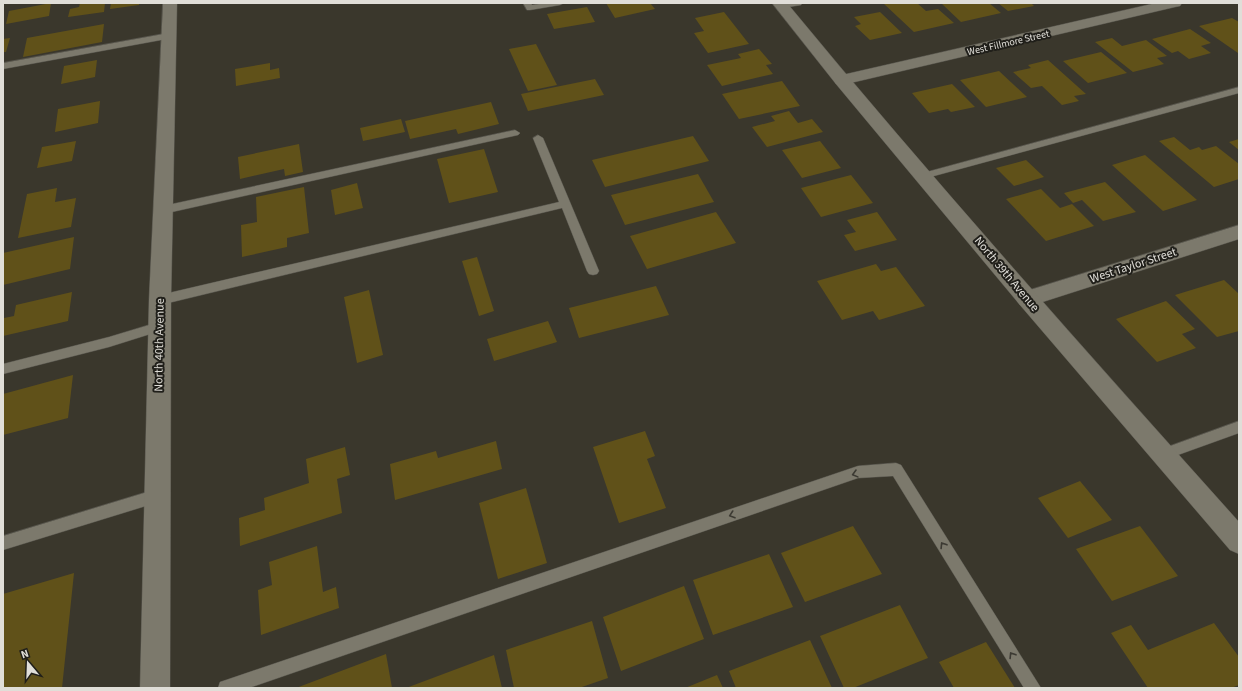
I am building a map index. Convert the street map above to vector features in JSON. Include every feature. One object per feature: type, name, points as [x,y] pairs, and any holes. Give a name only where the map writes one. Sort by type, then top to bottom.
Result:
[{"type":"street","name":"North 40th Avenue","points":[[155,688],[159,327],[170,3]]},
{"type":"street","name":"West Fillmore Street","points":[[842,80],[1174,3]]},
{"type":"street","name":"North 39th Avenue","points":[[786,4],[842,80],[1027,299],[1239,541]]},
{"type":"street","name":"West Taylor Street","points":[[1027,299],[1239,232]]},
{"type":"lane","points":[[527,3],[530,8],[560,3]]},
{"type":"lane","points":[[3,66],[169,36]]},
{"type":"lane","points":[[924,176],[1239,90]]},
{"type":"lane","points":[[163,210],[515,133]]},
{"type":"lane","points":[[538,138],[593,271]]},
{"type":"lane","points":[[160,300],[565,204]]},
{"type":"lane","points":[[3,369],[109,342],[159,327]]},
{"type":"lane","points":[[1164,454],[1239,427]]},
{"type":"lane","points":[[226,688],[858,472],[896,469],[1033,688]]},
{"type":"lane","points":[[3,543],[157,496]]},
{"type":"building","points":[[51,3],[49,16],[6,24],[9,11]]},
{"type":"building","points":[[80,3],[105,3],[104,12],[68,17],[70,9],[79,7]]},
{"type":"building","points":[[111,3],[139,3],[139,5],[110,9]]},
{"type":"building","points":[[606,3],[650,3],[655,9],[615,18]]},
{"type":"building","points":[[883,3],[917,3],[926,11],[938,9],[954,23],[914,32]]},
{"type":"building","points":[[941,3],[989,3],[1001,13],[961,22]]},
{"type":"building","points":[[998,3],[1031,3],[1034,6],[1008,11]]},
{"type":"building","points":[[587,7],[595,22],[554,29],[547,14]]},
{"type":"building","points":[[724,12],[749,44],[708,53],[694,33],[704,31],[695,18]]},
{"type":"building","points":[[880,12],[902,33],[870,40],[855,26],[861,24],[854,17]]},
{"type":"building","points":[[1232,18],[1239,22],[1238,53],[1199,26]]},
{"type":"building","points":[[104,24],[102,42],[23,57],[27,38]]},
{"type":"building","points":[[1190,29],[1211,43],[1201,46],[1211,53],[1189,59],[1178,51],[1172,53],[1152,39]]},
{"type":"building","points":[[10,38],[6,52],[3,52],[3,39]]},
{"type":"building","points":[[1112,38],[1122,46],[1146,40],[1167,56],[1157,58],[1164,64],[1133,72],[1095,42]]},
{"type":"building","points":[[536,44],[557,85],[528,91],[509,49]]},
{"type":"building","points":[[759,49],[772,64],[766,65],[773,74],[722,86],[707,65],[741,58],[738,54]]},
{"type":"building","points":[[1101,52],[1127,73],[1088,83],[1063,61]]},
{"type":"building","points":[[97,60],[95,77],[61,84],[64,66]]},
{"type":"building","points":[[1048,60],[1086,94],[1074,96],[1079,101],[1062,105],[1042,86],[1031,88],[1013,72],[1031,68],[1028,65]]},
{"type":"building","points":[[270,63],[270,70],[279,68],[280,78],[236,86],[235,69]]},
{"type":"building","points":[[999,71],[1027,97],[986,107],[960,80]]},
{"type":"building","points":[[595,79],[604,95],[528,111],[521,94]]},
{"type":"building","points":[[782,81],[800,106],[739,119],[722,94]]},
{"type":"building","points":[[952,84],[975,107],[951,112],[948,109],[929,113],[912,93]]},
{"type":"building","points":[[100,101],[98,123],[55,132],[58,109]]},
{"type":"building","points":[[491,102],[499,124],[458,134],[456,129],[410,139],[405,121]]},
{"type":"building","points":[[789,111],[798,123],[812,119],[823,132],[767,147],[752,127],[775,121],[771,116]]},
{"type":"building","points":[[401,119],[405,132],[363,141],[360,128]]},
{"type":"building","points":[[693,136],[709,161],[605,187],[592,160]]},
{"type":"building","points":[[1174,137],[1190,150],[1199,147],[1202,150],[1216,146],[1239,164],[1239,179],[1214,187],[1159,141]]},
{"type":"building","points":[[1239,139],[1239,150],[1229,142]]},
{"type":"building","points":[[76,141],[72,161],[37,168],[42,147]]},
{"type":"building","points":[[820,141],[841,168],[802,178],[782,150]]},
{"type":"building","points":[[299,144],[303,172],[285,176],[284,169],[240,179],[238,157]]},
{"type":"building","points":[[484,149],[498,192],[449,203],[437,159]]},
{"type":"building","points":[[1145,155],[1197,200],[1163,211],[1112,165]]},
{"type":"building","points":[[1026,160],[1044,177],[1014,186],[996,168]]},
{"type":"building","points":[[698,174],[714,202],[625,225],[611,195]]},
{"type":"building","points":[[851,175],[873,203],[821,217],[801,188]]},
{"type":"building","points":[[1105,182],[1136,212],[1103,221],[1082,200],[1073,203],[1064,193]]},
{"type":"building","points":[[357,183],[363,208],[335,215],[331,190]]},
{"type":"building","points":[[304,187],[309,233],[287,238],[287,247],[242,257],[241,225],[257,222],[256,197]]},
{"type":"building","points":[[57,188],[55,202],[76,198],[71,227],[18,238],[27,194]]},
{"type":"building","points":[[1041,189],[1060,208],[1072,204],[1094,226],[1046,241],[1006,199]]},
{"type":"building","points":[[716,212],[736,243],[647,269],[630,236]]},
{"type":"building","points":[[877,212],[897,240],[855,251],[844,235],[856,232],[847,220]]},
{"type":"building","points":[[74,237],[70,269],[3,285],[3,253]]},
{"type":"building","points":[[477,257],[494,311],[479,316],[462,261]]},
{"type":"building","points":[[876,264],[881,271],[896,267],[925,306],[879,320],[873,311],[842,320],[817,281]]},
{"type":"building","points":[[1224,280],[1239,294],[1239,331],[1217,337],[1175,295]]},
{"type":"building","points":[[656,286],[669,315],[579,338],[569,308]]},
{"type":"building","points":[[369,290],[383,355],[357,363],[344,297]]},
{"type":"building","points":[[72,292],[68,321],[3,336],[4,318],[14,316],[16,305]]},
{"type":"building","points":[[1166,301],[1195,329],[1182,334],[1196,348],[1157,362],[1116,319]]},
{"type":"building","points":[[548,321],[557,342],[494,361],[487,339]]},
{"type":"building","points":[[73,375],[68,418],[3,435],[3,394]]},
{"type":"building","points":[[645,431],[655,456],[647,459],[666,508],[619,523],[593,447]]},
{"type":"building","points":[[496,441],[502,469],[395,500],[390,464],[436,451],[438,458]]},
{"type":"building","points":[[345,447],[350,475],[337,479],[342,513],[240,546],[239,518],[265,510],[264,498],[309,483],[306,459]]},
{"type":"building","points":[[1080,481],[1112,520],[1068,538],[1038,498]]},
{"type":"building","points":[[526,488],[547,563],[498,579],[479,503]]},
{"type":"building","points":[[853,526],[882,574],[805,602],[781,553]]},
{"type":"building","points":[[1140,526],[1178,576],[1112,601],[1076,549]]},
{"type":"building","points":[[317,546],[323,592],[336,587],[339,608],[261,635],[258,590],[272,585],[269,562]]},
{"type":"building","points":[[769,554],[793,607],[713,635],[693,580]]},
{"type":"building","points":[[74,573],[62,688],[3,688],[3,594]]},
{"type":"building","points":[[684,586],[704,639],[621,671],[603,617]]},
{"type":"building","points":[[900,605],[928,658],[853,688],[844,688],[820,636]]},
{"type":"building","points":[[592,621],[608,678],[579,688],[514,688],[506,650]]},
{"type":"building","points":[[1214,623],[1239,657],[1239,685],[1231,688],[1148,688],[1111,633],[1131,625],[1148,650]]},
{"type":"building","points":[[810,640],[832,688],[736,688],[729,671]]},
{"type":"building","points":[[986,642],[1015,688],[954,688],[939,662]]},
{"type":"building","points":[[386,654],[392,688],[296,688]]},
{"type":"building","points":[[494,655],[502,688],[406,688]]},
{"type":"building","points":[[717,675],[723,688],[685,688]]}]
